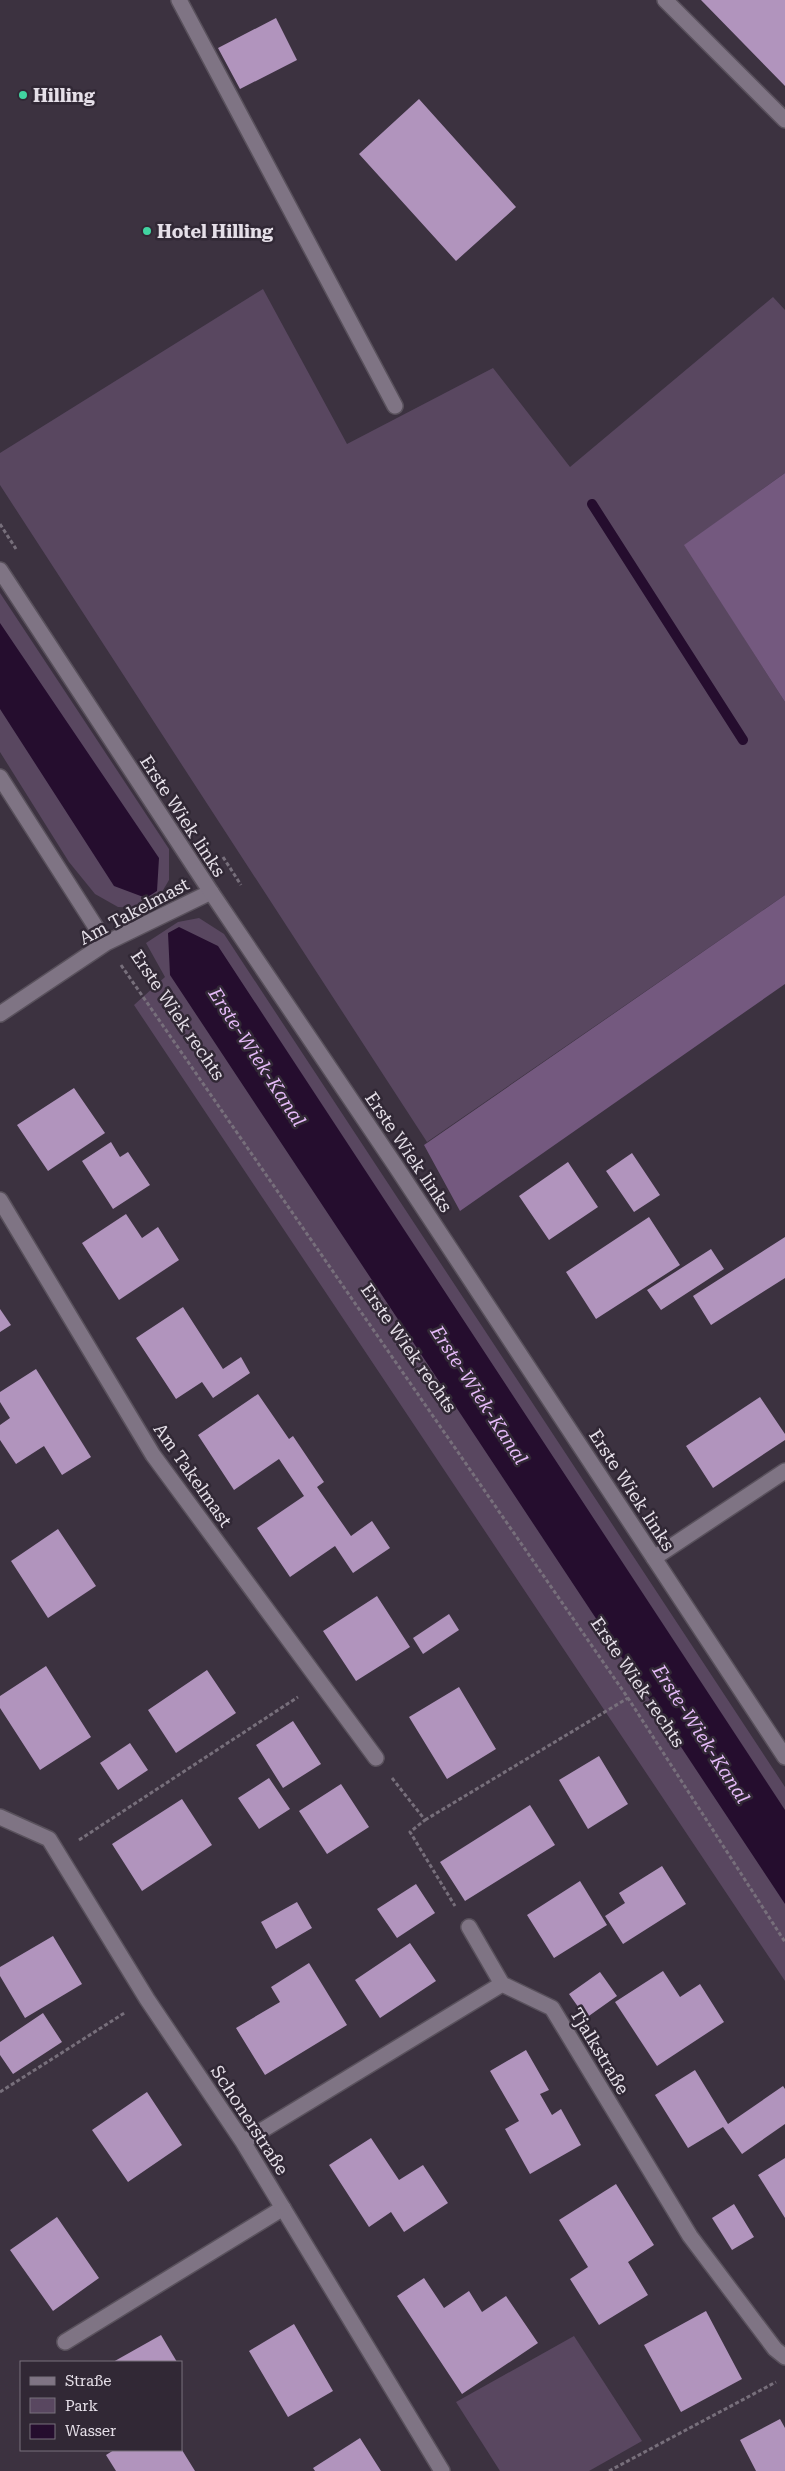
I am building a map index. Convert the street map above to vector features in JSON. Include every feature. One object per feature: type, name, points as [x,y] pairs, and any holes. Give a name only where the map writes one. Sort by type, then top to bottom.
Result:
[{"type":"street","points":[[179,0],[395,406]]},
{"type":"street","points":[[665,0],[785,120]]},
{"type":"street","name":"Erste Wiek links","points":[[0,570],[211,892],[395,1165],[785,1757]]},
{"type":"street","name":"Erste Wiek rechts","points":[[0,777],[106,943]]},
{"type":"street","name":"Am Takelmast","points":[[0,1014],[106,943],[211,892]]},
{"type":"street","name":"Am Takelmast","points":[[0,1200],[153,1455],[376,1758]]},
{"type":"street","points":[[654,1558],[785,1471]]},
{"type":"street","name":"Schonerstraße","points":[[0,1817],[49,1839],[147,1999],[243,2142],[442,2471]]},
{"type":"street","points":[[243,2142],[502,1984],[468,1927]]},
{"type":"street","name":"Tjalkstraße","points":[[502,1984],[552,2008],[690,2236],[775,2349],[785,2358]]},
{"type":"street","points":[[64,2342],[283,2208]]},
{"type":"path","name":"Erste Wiek rechts","points":[[106,943],[628,1698],[785,1942]]},
{"type":"path","points":[[58,1854],[321,1683]]},
{"type":"path","points":[[468,1927],[410,1832],[425,1820],[628,1698]]},
{"type":"path","points":[[376,1758],[425,1820]]},
{"type":"path","points":[[0,2092],[147,1999]]},
{"type":"path","points":[[609,2471],[776,2381]]},
{"type":"green space","points":[[263,289],[347,444],[493,368],[570,467],[773,297],[785,310],[785,473],[685,545],[785,702],[785,895],[427,1142],[0,485],[0,453]]},
{"type":"green space","points":[[0,593],[169,849],[169,880],[159,897],[140,908],[118,907],[95,894],[69,862],[0,752]]},
{"type":"green space","points":[[199,918],[224,934],[785,1787],[785,1981],[134,1005],[165,977],[146,943],[178,922]]},
{"type":"green space","points":[[574,2336],[642,2441],[589,2471],[500,2471],[456,2402]]},
{"type":"shaded area","points":[[785,473],[785,702],[684,545]]},
{"type":"shaded area","points":[[785,895],[785,984],[460,1211],[424,1145]]},
{"type":"water","points":[[0,623],[159,858],[157,891],[146,898],[114,886],[0,709]]},
{"type":"water","name":"Erste-Wiek-Kanal","points":[[179,927],[218,946],[785,1810],[785,1904],[170,975],[168,933]]},
{"type":"building","points":[[701,0],[785,0],[785,86]]},
{"type":"building","points":[[276,18],[297,60],[240,89],[218,48]]},
{"type":"building","points":[[419,99],[516,207],[456,261],[359,154]]},
{"type":"building","points":[[74,1088],[105,1133],[48,1171],[17,1125]]},
{"type":"building","points":[[111,1142],[120,1157],[128,1152],[150,1185],[113,1209],[82,1161]]},
{"type":"building","points":[[632,1153],[660,1195],[634,1212],[606,1171]]},
{"type":"building","points":[[568,1162],[598,1207],[549,1240],[519,1196]]},
{"type":"building","points":[[126,1214],[142,1238],[158,1227],[179,1260],[119,1300],[82,1243]]},
{"type":"building","points":[[649,1217],[680,1265],[596,1319],[566,1272]]},
{"type":"building","points":[[785,1237],[785,1278],[711,1325],[693,1296]]},
{"type":"building","points":[[711,1249],[724,1269],[661,1310],[647,1290]]},
{"type":"building","points":[[183,1307],[223,1369],[241,1357],[250,1373],[213,1398],[202,1382],[176,1399],[136,1338]]},
{"type":"building","points":[[0,1309],[11,1325],[0,1332]]},
{"type":"building","points":[[36,1369],[91,1457],[62,1475],[44,1446],[16,1464],[0,1440],[0,1425],[10,1418],[0,1402],[0,1392]]},
{"type":"building","points":[[258,1394],[289,1439],[293,1436],[324,1482],[317,1487],[351,1536],[372,1521],[390,1548],[353,1573],[335,1546],[290,1577],[257,1528],[304,1496],[279,1459],[234,1490],[198,1435]]},
{"type":"building","points":[[760,1397],[785,1434],[785,1440],[713,1488],[686,1446]]},
{"type":"building","points":[[58,1529],[96,1586],[48,1618],[11,1561]]},
{"type":"building","points":[[377,1596],[410,1647],[356,1681],[323,1631]]},
{"type":"building","points":[[449,1614],[459,1630],[423,1654],[413,1638]]},
{"type":"building","points":[[46,1666],[91,1737],[40,1770],[0,1708],[0,1696]]},
{"type":"building","points":[[207,1670],[236,1713],[176,1753],[148,1710]]},
{"type":"building","points":[[459,1687],[496,1749],[447,1779],[409,1717]]},
{"type":"building","points":[[293,1721],[321,1764],[283,1788],[256,1745]]},
{"type":"building","points":[[130,1743],[148,1770],[118,1790],[100,1763]]},
{"type":"building","points":[[599,1756],[628,1804],[588,1829],[559,1780]]},
{"type":"building","points":[[269,1778],[290,1809],[259,1829],[238,1798]]},
{"type":"building","points":[[341,1784],[369,1827],[327,1854],[299,1811]]},
{"type":"building","points":[[182,1799],[212,1845],[142,1891],[112,1844]]},
{"type":"building","points":[[530,1805],[555,1845],[465,1901],[440,1862]]},
{"type":"building","points":[[662,1866],[686,1904],[623,1944],[605,1916],[625,1903],[619,1893]]},
{"type":"building","points":[[580,1881],[607,1925],[554,1958],[527,1915]]},
{"type":"building","points":[[416,1884],[435,1913],[397,1938],[377,1909]]},
{"type":"building","points":[[297,1902],[312,1928],[276,1949],[261,1922]]},
{"type":"building","points":[[53,1936],[82,1984],[25,2018],[0,1976],[0,1967]]},
{"type":"building","points":[[410,1943],[436,1981],[380,2018],[355,1980]]},
{"type":"building","points":[[309,1963],[347,2025],[265,2075],[236,2028],[280,2002],[271,1987]]},
{"type":"building","points":[[663,1971],[680,1997],[700,1984],[724,2022],[657,2066],[615,2002]]},
{"type":"building","points":[[600,1972],[617,1996],[586,2018],[569,1994]]},
{"type":"building","points":[[43,2013],[62,2042],[13,2074],[0,2055],[0,2042]]},
{"type":"building","points":[[526,2050],[549,2090],[540,2094],[552,2115],[561,2109],[581,2145],[530,2174],[505,2129],[519,2121],[490,2071]]},
{"type":"building","points":[[695,2070],[728,2124],[783,2086],[785,2089],[785,2124],[742,2154],[723,2127],[688,2148],[655,2095]]},
{"type":"building","points":[[147,2092],[182,2145],[128,2182],[92,2130]]},
{"type":"building","points":[[371,2138],[399,2180],[423,2165],[448,2203],[404,2232],[391,2212],[369,2227],[329,2165]]},
{"type":"building","points":[[785,2158],[785,2218],[758,2175]]},
{"type":"building","points":[[616,2184],[654,2245],[628,2262],[648,2295],[599,2325],[570,2279],[588,2267],[559,2220]]},
{"type":"building","points":[[734,2204],[754,2237],[732,2250],[712,2218]]},
{"type":"building","points":[[57,2217],[99,2278],[53,2311],[10,2250]]},
{"type":"building","points":[[424,2278],[444,2308],[469,2291],[482,2312],[506,2296],[538,2343],[462,2394],[397,2296]]},
{"type":"building","points":[[706,2311],[742,2379],[681,2412],[644,2345]]},
{"type":"building","points":[[294,2324],[333,2391],[288,2417],[249,2351]]},
{"type":"building","points":[[161,2335],[176,2361],[115,2361]]},
{"type":"building","points":[[780,2419],[785,2428],[785,2471],[756,2471],[740,2440]]},
{"type":"building","points":[[360,2438],[381,2471],[315,2471],[313,2468]]},
{"type":"building","points":[[182,2450],[195,2471],[116,2471],[106,2455],[112,2451]]},
{"type":"waterway","points":[[592,504],[743,740]]},
{"type":"place","name":"Hilling","points":[[23,95]]},
{"type":"place","name":"Hotel Hilling","points":[[147,231]]}]
